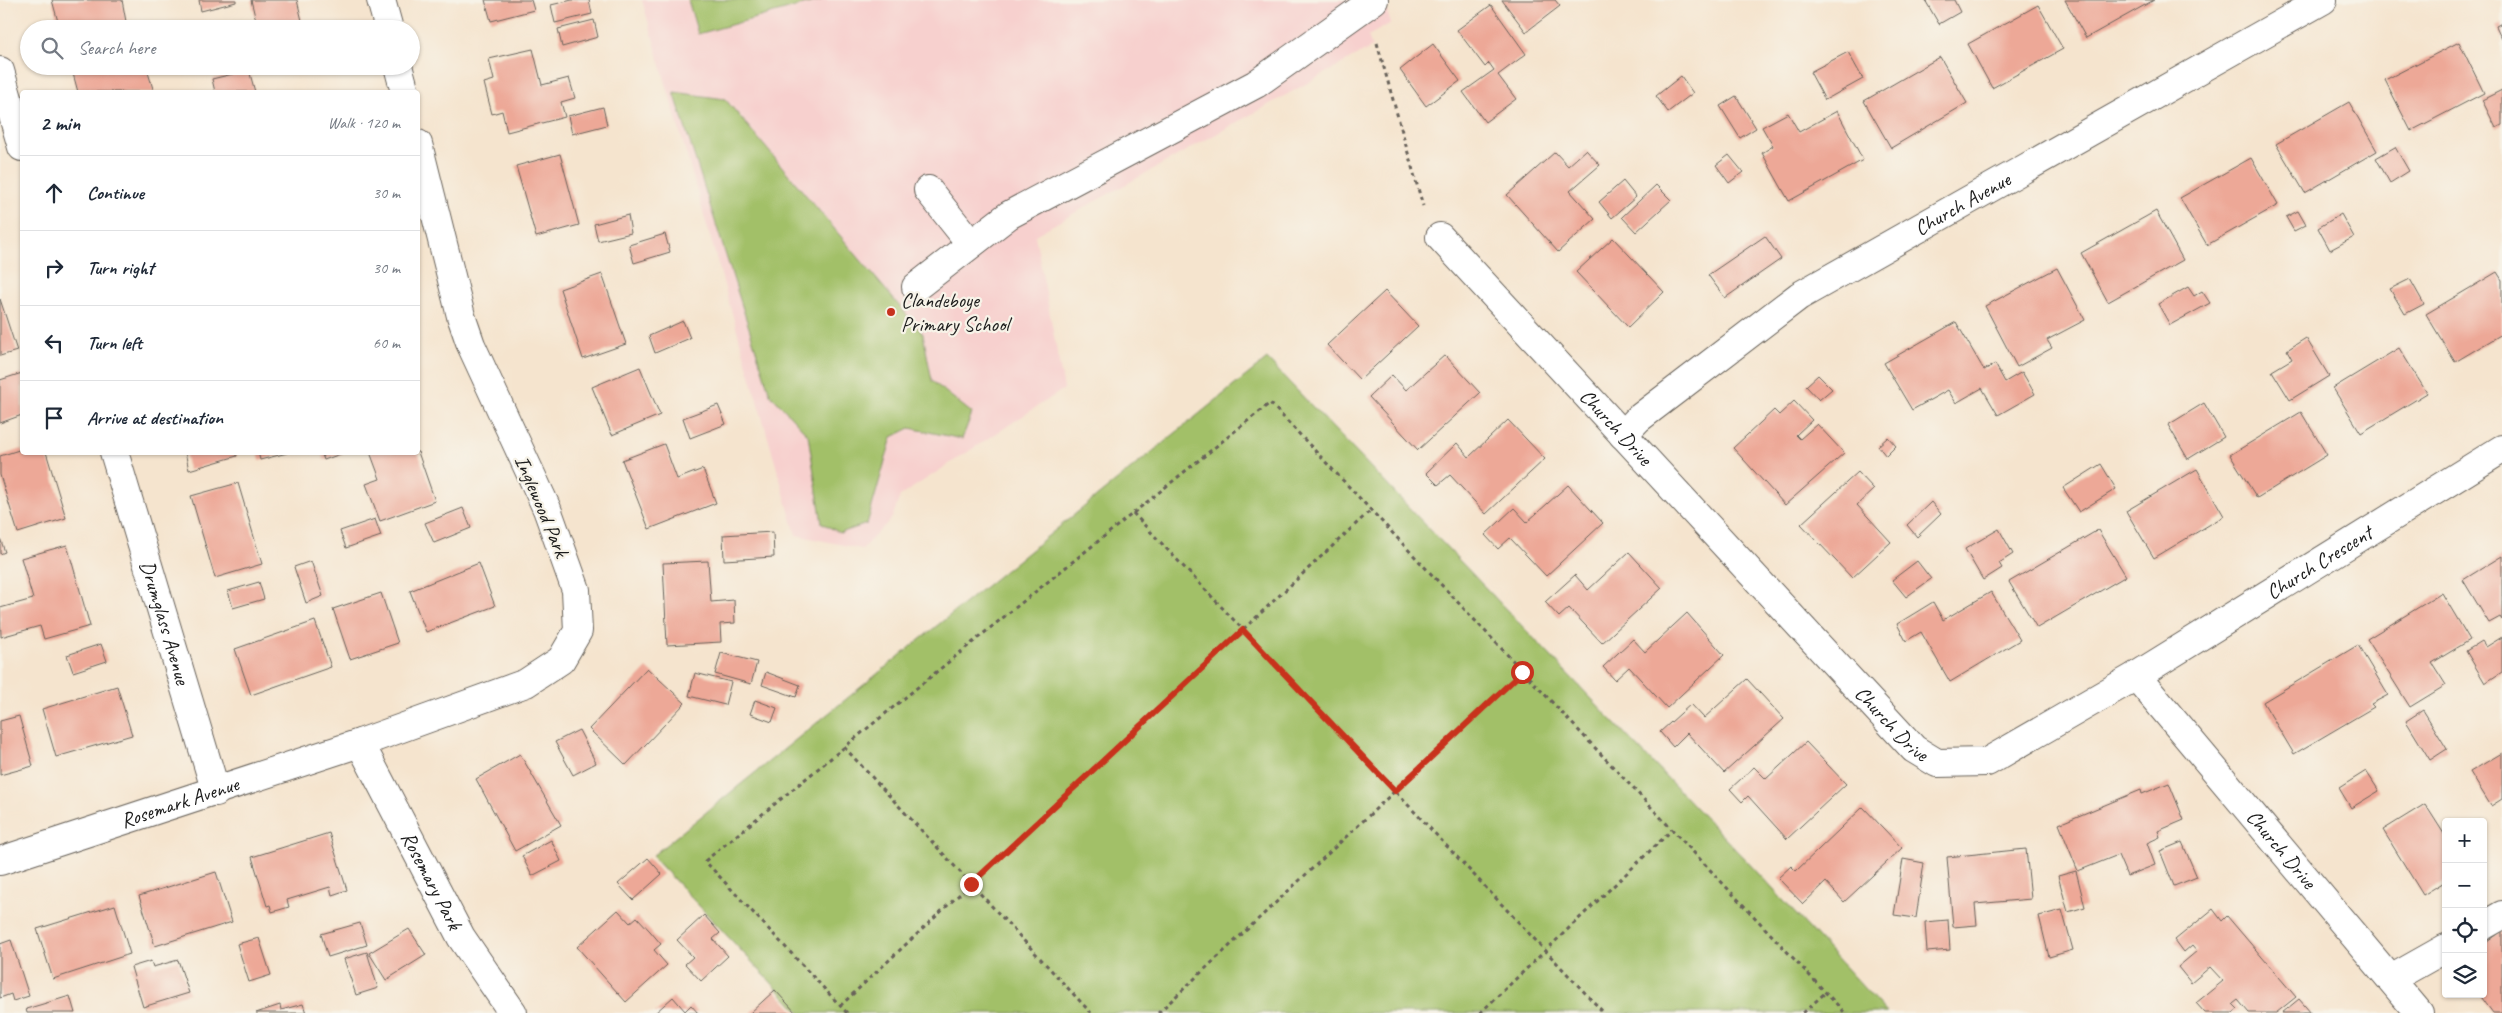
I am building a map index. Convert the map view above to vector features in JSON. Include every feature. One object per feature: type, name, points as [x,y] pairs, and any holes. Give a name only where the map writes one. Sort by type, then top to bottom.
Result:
[{"type":"street","points":[[381,0],[386,20]]},
{"type":"street","points":[[916,287],[1009,215],[1256,84],[1374,0]]},
{"type":"street","name":"Church Avenue","points":[[1623,435],[1638,419],[1799,296],[2323,0]]},
{"type":"street","points":[[0,72],[20,139]]},
{"type":"street","points":[[400,75],[404,90]]},
{"type":"street","name":"Inglewood Park","points":[[360,744],[526,683],[561,660],[578,631],[576,590],[547,509],[471,345],[461,316],[420,152]]},
{"type":"street","points":[[928,190],[972,244]]},
{"type":"street","name":"Church Drive","points":[[1440,236],[1914,749],[1937,763],[1987,762],[2136,676],[2419,1013]]},
{"type":"street","name":"Church Crescent","points":[[2136,676],[2502,449]]},
{"type":"street","name":"Drumglass Avenue","points":[[115,455],[216,792]]},
{"type":"street","name":"Rosemark Avenue","points":[[0,861],[360,744]]},
{"type":"street","name":"Rosemary Park","points":[[360,744],[461,937],[513,1013]]},
{"type":"street","points":[[2487,924],[2502,915]]},
{"type":"street","points":[[2391,979],[2442,950]]},
{"type":"path","points":[[1376,38],[1426,217],[1440,236]]},
{"type":"path","points":[[847,1013],[705,861],[1270,403],[1845,1013]]},
{"type":"path","points":[[840,1006],[1371,510]]},
{"type":"path","points":[[1133,513],[1604,1013]]},
{"type":"path","points":[[1158,1013],[1522,672]]},
{"type":"path","points":[[844,747],[1091,1013]]},
{"type":"path","points":[[1480,1013],[1672,830]]},
{"type":"path","points":[[1804,1013],[1826,992]]},
{"type":"shaded area","name":"Clandeboye Primary School","points":[[642,0],[1383,0],[1391,23],[1368,36],[1372,47],[1035,235],[1064,389],[900,496],[892,518],[862,549],[796,535]]},
{"type":"green space","points":[[688,0],[821,0],[698,34]]},
{"type":"green space","points":[[674,92],[725,99],[923,334],[932,381],[972,413],[962,439],[910,428],[892,437],[867,524],[840,533],[822,523],[808,435],[770,394]]},
{"type":"green space","points":[[1267,359],[1758,873],[1887,1013],[800,1013],[652,856]]},
{"type":"building","points":[[52,0],[122,0],[126,20],[58,20]]},
{"type":"building","points":[[199,0],[236,0],[236,2],[201,11]]},
{"type":"building","points":[[251,0],[297,0],[302,20],[256,20]]},
{"type":"building","points":[[485,0],[531,0],[534,10],[491,21]]},
{"type":"building","points":[[572,0],[589,0],[592,14],[555,23],[551,5]]},
{"type":"building","points":[[1502,0],[1555,0],[1560,6],[1526,32]]},
{"type":"building","points":[[1925,0],[1954,0],[1960,12],[1939,24]]},
{"type":"building","points":[[2065,0],[2154,0],[2086,38]]},
{"type":"building","points":[[1491,5],[1526,54],[1498,75],[1516,99],[1485,122],[1463,92],[1494,70],[1489,63],[1485,67],[1457,30]]},
{"type":"building","points":[[2038,5],[2063,49],[1992,88],[1968,44]]},
{"type":"building","points":[[594,20],[598,37],[562,47],[558,29]]},
{"type":"building","points":[[2502,23],[2502,39],[2496,26]]},
{"type":"building","points":[[2459,42],[2484,93],[2411,131],[2385,80]]},
{"type":"building","points":[[1433,44],[1460,81],[1426,106],[1400,70]]},
{"type":"building","points":[[533,49],[542,85],[569,78],[575,98],[561,102],[565,117],[507,132],[502,111],[492,114],[484,83],[494,80],[489,59]]},
{"type":"building","points":[[1848,52],[1863,79],[1825,100],[1810,72]]},
{"type":"building","points":[[1940,57],[1967,103],[1891,148],[1864,101]]},
{"type":"building","points":[[73,75],[149,75],[153,90],[77,90]]},
{"type":"building","points":[[228,75],[250,75],[254,90],[215,90],[212,79]]},
{"type":"building","points":[[1681,76],[1693,93],[1668,112],[1656,96]]},
{"type":"building","points":[[2502,90],[2502,125],[2496,128],[2482,100]]},
{"type":"building","points":[[1736,96],[1756,128],[1740,138],[1720,106]]},
{"type":"building","points":[[2349,102],[2377,151],[2305,193],[2276,144]]},
{"type":"building","points":[[603,107],[607,125],[572,134],[568,116]]},
{"type":"building","points":[[1837,111],[1863,160],[1789,201],[1762,153],[1773,146],[1762,127],[1788,113],[1799,132]]},
{"type":"building","points":[[2395,147],[2409,171],[2390,183],[2376,158]]},
{"type":"building","points":[[1586,150],[1600,165],[1570,191],[1595,219],[1558,252],[1507,195],[1555,152],[1568,166]]},
{"type":"building","points":[[560,154],[579,225],[536,237],[516,166]]},
{"type":"building","points":[[1729,155],[1743,172],[1729,183],[1716,165]]},
{"type":"building","points":[[2251,158],[2278,205],[2207,245],[2180,198]]},
{"type":"building","points":[[1623,181],[1636,197],[1612,218],[1599,202]]},
{"type":"building","points":[[1656,185],[1671,200],[1636,232],[1622,217]]},
{"type":"building","points":[[2156,211],[2183,260],[2108,302],[2081,253]]},
{"type":"building","points":[[2298,211],[2306,225],[2294,231],[2286,217]]},
{"type":"building","points":[[2341,214],[2354,237],[2330,250],[2318,228]]},
{"type":"building","points":[[628,215],[631,233],[598,241],[594,224]]},
{"type":"building","points":[[665,234],[670,252],[634,263],[629,245]]},
{"type":"building","points":[[1765,236],[1781,259],[1725,298],[1708,275]]},
{"type":"building","points":[[1613,238],[1664,292],[1628,327],[1576,272]]},
{"type":"building","points":[[2057,268],[2085,320],[2047,340],[2052,348],[2017,367],[1985,306]]},
{"type":"building","points":[[2497,272],[2502,280],[2502,334],[2455,362],[2426,314]]},
{"type":"building","points":[[602,274],[626,344],[583,359],[560,289]]},
{"type":"building","points":[[2410,279],[2424,304],[2405,314],[2390,289]]},
{"type":"building","points":[[2188,287],[2194,296],[2202,291],[2210,303],[2170,325],[2158,304]]},
{"type":"building","points":[[1385,291],[1418,326],[1360,380],[1327,345]]},
{"type":"building","points":[[0,299],[17,351],[0,356]]},
{"type":"building","points":[[683,321],[690,338],[655,353],[649,336]]},
{"type":"building","points":[[1956,322],[1984,370],[1995,364],[2005,382],[2022,372],[2035,394],[1998,415],[1982,388],[1956,403],[1948,390],[1912,410],[1884,363]]},
{"type":"building","points":[[2306,338],[2329,376],[2290,400],[2272,371],[2292,359],[2287,350]]},
{"type":"building","points":[[2399,348],[2427,393],[2361,433],[2333,388]]},
{"type":"building","points":[[1445,355],[1480,393],[1418,450],[1369,397],[1392,375],[1406,390]]},
{"type":"building","points":[[640,367],[660,415],[612,435],[592,387]]},
{"type":"building","points":[[20,374],[20,416],[0,423],[0,380]]},
{"type":"building","points":[[1818,375],[1832,389],[1819,400],[1806,386]]},
{"type":"building","points":[[1794,401],[1812,420],[1796,435],[1800,439],[1817,424],[1844,453],[1785,505],[1733,448],[1774,410],[1779,415]]},
{"type":"building","points":[[2204,403],[2224,437],[2188,459],[2168,425]]},
{"type":"building","points":[[718,405],[726,424],[690,438],[683,418]]},
{"type":"building","points":[[2301,412],[2327,455],[2257,498],[2230,455]]},
{"type":"building","points":[[1508,420],[1545,459],[1486,514],[1450,475],[1438,485],[1426,473],[1457,443],[1469,457]]},
{"type":"building","points":[[1888,437],[1896,446],[1886,456],[1878,446]]},
{"type":"building","points":[[664,444],[677,479],[703,469],[716,503],[649,529],[622,460]]},
{"type":"building","points":[[20,450],[20,455],[47,455],[66,518],[18,533],[0,475],[0,456]]},
{"type":"building","points":[[186,455],[237,455],[237,456],[189,470]]},
{"type":"building","points":[[259,455],[279,455],[260,460]]},
{"type":"building","points":[[322,455],[338,455],[324,460]]},
{"type":"building","points":[[371,455],[419,455],[435,501],[380,521],[366,484],[380,479]]},
{"type":"building","points":[[2101,464],[2116,489],[2079,512],[2063,488]]},
{"type":"building","points":[[2197,469],[2224,516],[2154,558],[2126,511]]},
{"type":"building","points":[[1858,472],[1874,489],[1857,505],[1891,542],[1852,578],[1801,524]]},
{"type":"building","points":[[238,483],[262,564],[215,578],[191,496]]},
{"type":"building","points":[[1568,485],[1603,523],[1546,576],[1510,538],[1498,549],[1485,535],[1514,508],[1527,522]]},
{"type":"building","points":[[1931,502],[1941,514],[1917,537],[1907,525]]},
{"type":"building","points":[[463,508],[471,528],[434,543],[425,523]]},
{"type":"building","points":[[375,519],[381,536],[346,548],[340,531]]},
{"type":"building","points":[[1999,529],[2013,554],[1999,563],[2002,568],[1983,580],[1965,549]]},
{"type":"building","points":[[2098,530],[2126,576],[2037,628],[2009,582]]},
{"type":"building","points":[[773,532],[774,557],[724,560],[723,535]]},
{"type":"building","points":[[0,538],[5,552],[0,554]]},
{"type":"building","points":[[67,545],[90,626],[44,639],[40,626],[1,637],[0,608],[33,599],[21,558]]},
{"type":"building","points":[[1629,552],[1662,588],[1602,643],[1569,608],[1559,617],[1545,602],[1575,575],[1588,590]]},
{"type":"building","points":[[2502,556],[2502,620],[2500,617],[2489,623],[2463,580]]},
{"type":"building","points":[[311,561],[323,596],[306,603],[294,567]]},
{"type":"building","points":[[708,561],[711,602],[734,600],[735,623],[720,624],[721,642],[667,645],[663,563]]},
{"type":"building","points":[[1917,561],[1931,579],[1906,597],[1892,580]]},
{"type":"building","points":[[479,563],[495,606],[426,632],[410,591]]},
{"type":"building","points":[[259,582],[264,599],[233,608],[228,591]]},
{"type":"building","points":[[1991,592],[2020,640],[1950,682],[1921,632],[1906,641],[1897,624],[1933,602],[1943,620]]},
{"type":"building","points":[[381,593],[398,643],[350,659],[333,609]]},
{"type":"building","points":[[2442,593],[2470,640],[2432,663],[2446,685],[2410,707],[2367,639]]},
{"type":"building","points":[[1687,613],[1724,655],[1667,708],[1629,667],[1615,680],[1603,667],[1633,639],[1645,652]]},
{"type":"building","points":[[315,621],[331,667],[251,695],[235,649]]},
{"type":"building","points":[[2502,637],[2502,672],[2485,683],[2466,651],[2482,641],[2486,647]]},
{"type":"building","points":[[101,644],[107,661],[73,672],[67,655]]},
{"type":"building","points":[[2358,645],[2388,695],[2371,704],[2374,707],[2294,754],[2263,702]]},
{"type":"building","points":[[721,653],[757,662],[751,684],[715,674]]},
{"type":"building","points":[[647,668],[685,703],[626,765],[589,729]]},
{"type":"building","points":[[766,672],[800,685],[796,697],[762,685]]},
{"type":"building","points":[[695,673],[731,682],[725,705],[689,696]]},
{"type":"building","points":[[1747,679],[1784,719],[1724,773],[1687,733],[1673,747],[1660,732],[1691,704],[1704,718]]},
{"type":"building","points":[[117,686],[132,735],[56,757],[42,709]]},
{"type":"building","points":[[755,700],[777,708],[772,722],[750,714]]},
{"type":"building","points":[[2423,710],[2447,749],[2430,760],[2406,721]]},
{"type":"building","points":[[19,716],[33,766],[0,775],[0,721]]},
{"type":"building","points":[[579,730],[596,763],[573,775],[555,742]]},
{"type":"building","points":[[1806,742],[1846,784],[1787,839],[1748,796],[1742,802],[1730,789],[1754,767],[1766,779]]},
{"type":"building","points":[[2502,753],[2502,799],[2491,806],[2470,772]]},
{"type":"building","points":[[520,754],[561,825],[515,851],[476,779]]},
{"type":"building","points":[[2366,771],[2379,791],[2351,808],[2339,788]]},
{"type":"building","points":[[2169,783],[2184,820],[2158,831],[2160,837],[2147,843],[2155,865],[2127,876],[2118,855],[2078,871],[2059,824],[2141,790],[2142,794]]},
{"type":"building","points":[[2425,804],[2442,831],[2442,883],[2423,895],[2383,830]]},
{"type":"building","points":[[1863,807],[1902,848],[1844,902],[1826,882],[1803,904],[1778,878],[1791,866],[1796,871]]},
{"type":"building","points":[[329,833],[347,890],[332,895],[330,887],[287,900],[289,907],[272,912],[270,905],[267,906],[252,857]]},
{"type":"building","points":[[551,840],[561,861],[532,876],[522,856]]},
{"type":"building","points":[[2182,842],[2197,877],[2174,886],[2160,851]]},
{"type":"building","points":[[2026,849],[2031,899],[1975,904],[1977,925],[1953,927],[1947,857]]},
{"type":"building","points":[[648,858],[662,874],[633,900],[618,884]]},
{"type":"building","points":[[1903,859],[1924,863],[1916,918],[1894,915]]},
{"type":"building","points":[[2076,871],[2085,907],[2068,912],[2058,876]]},
{"type":"building","points":[[216,872],[232,922],[155,946],[139,896]]},
{"type":"building","points":[[115,905],[130,954],[53,979],[37,929]]},
{"type":"building","points":[[2213,909],[2222,921],[2227,916],[2296,997],[2276,1013],[2249,1013],[2238,1000],[2233,1004],[2238,1009],[2233,1013],[2205,1013],[2196,1003],[2223,981],[2210,967],[2191,983],[2178,967],[2197,951],[2192,945],[2184,952],[2175,940]]},
{"type":"building","points":[[618,910],[630,923],[637,917],[650,931],[661,944],[654,950],[667,965],[626,1002],[577,947]]},
{"type":"building","points":[[2062,910],[2073,950],[2049,957],[2039,916]]},
{"type":"building","points":[[704,915],[720,933],[713,939],[728,956],[701,981],[685,964],[693,957],[677,940]]},
{"type":"building","points":[[1948,920],[1950,950],[1927,952],[1925,922]]},
{"type":"building","points":[[360,923],[367,945],[328,957],[321,934]]},
{"type":"building","points":[[409,929],[426,955],[386,980],[369,953]]},
{"type":"building","points":[[2502,931],[2502,1013],[2493,1013],[2482,998],[2487,998],[2487,942]]},
{"type":"building","points":[[259,938],[271,975],[249,982],[237,944]]},
{"type":"building","points":[[11,940],[29,996],[13,1001],[11,994],[0,998],[0,944]]},
{"type":"building","points":[[367,952],[378,988],[356,995],[344,959]]},
{"type":"building","points":[[178,960],[189,993],[143,1007],[131,967],[151,961],[153,967]]},
{"type":"building","points":[[775,990],[796,1013],[750,1013]]},
{"type":"building","points":[[70,996],[75,1013],[27,1013],[26,1009]]},
{"type":"building","points":[[673,997],[685,1011],[691,1005],[698,1013],[655,1013]]},
{"type":"building","points":[[2299,999],[2311,1013],[2282,1013]]},
{"type":"building","points":[[303,1004],[306,1013],[256,1013],[280,1005],[281,1010]]},
{"type":"place","name":"Clandeboye Primary School","points":[[891,312]]},
{"type":"route","points":[[971,884],[1243,630],[1395,791],[1522,672]]}]
